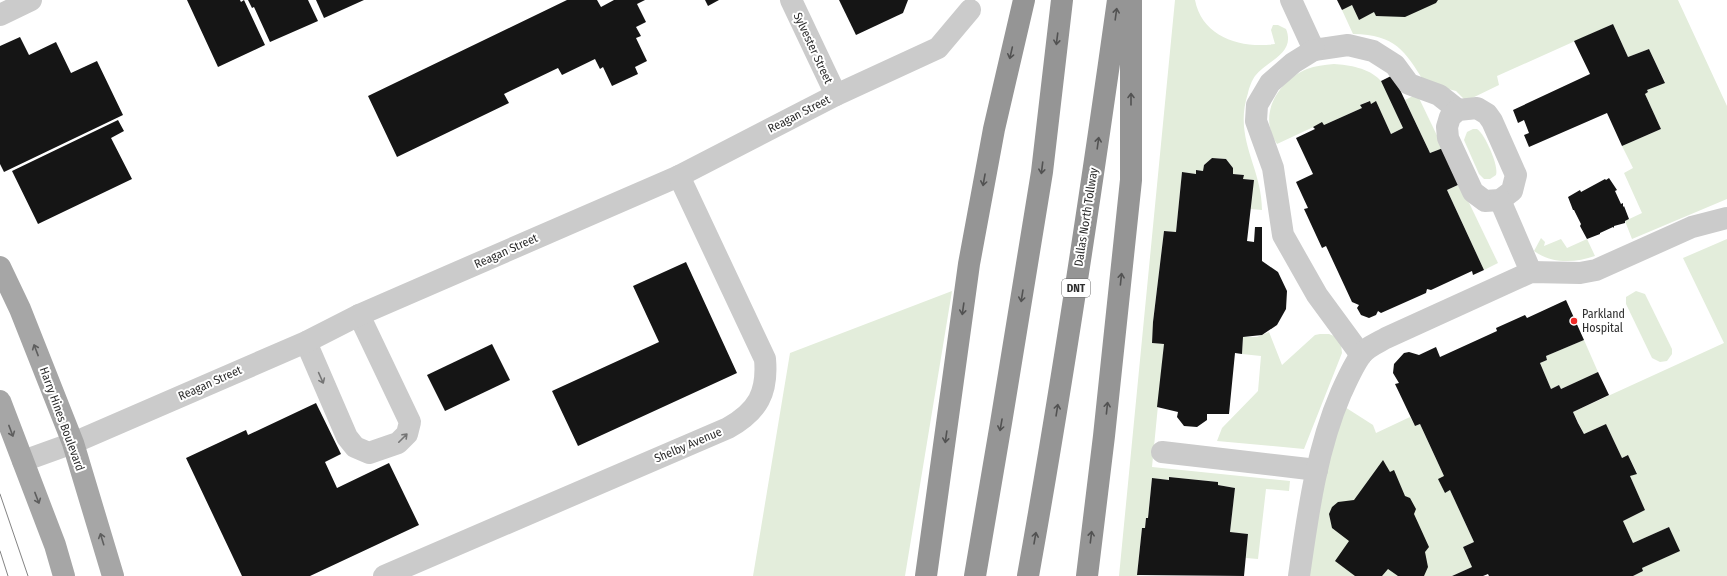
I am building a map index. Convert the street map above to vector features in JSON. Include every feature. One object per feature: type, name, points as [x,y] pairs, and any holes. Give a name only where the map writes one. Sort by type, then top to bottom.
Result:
[{"type":"highway","points":[[926,576],[969,264],[994,129],[1024,0]]},
{"type":"highway","points":[[975,576],[1042,172],[1062,0]]},
{"type":"highway","name":"Dallas North Tollway","points":[[1028,576],[1054,430],[1118,0]]},
{"type":"highway","points":[[1087,576],[1105,428],[1131,180],[1131,0]]},
{"type":"main road","name":"Harry Hines Boulevard","points":[[0,266],[20,310],[73,443],[113,576]]},
{"type":"main road","points":[[0,401],[55,545],[64,576]]},
{"type":"street","points":[[0,15],[32,0]]},
{"type":"street","name":"Sylvester Street","points":[[791,0],[836,95]]},
{"type":"street","points":[[1291,0],[1314,50]]},
{"type":"street","name":"Reagan Street","points":[[23,461],[73,443],[306,342],[359,315],[679,176],[836,95],[938,48],[970,10]]},
{"type":"street","points":[[1361,355],[1317,295],[1283,235],[1273,168],[1256,121],[1258,105],[1270,83],[1293,62],[1314,50],[1348,45],[1373,51],[1395,66],[1409,84],[1439,95],[1458,110]]},
{"type":"street","points":[[1477,108],[1487,114],[1492,121],[1516,175],[1512,191],[1500,200],[1485,201],[1473,192],[1451,145],[1448,138],[1447,127],[1450,117],[1458,110],[1477,108]]},
{"type":"street","name":"Shelby Avenue","points":[[384,576],[728,428],[743,420],[755,407],[763,392],[766,376],[765,359],[679,176]]},
{"type":"street","points":[[1500,200],[1531,272]]},
{"type":"street","points":[[1299,576],[1313,483],[1328,428],[1337,402],[1361,355],[1371,346],[1531,272],[1580,273],[1596,270],[1692,228],[1727,218]]},
{"type":"street","points":[[306,342],[347,436],[355,447],[369,453],[398,443],[407,434],[410,422],[359,315]]},
{"type":"street","points":[[1162,452],[1317,470]]},
{"type":"green space","points":[[1175,0],[1195,0],[1199,13],[1206,23],[1214,32],[1225,38],[1249,44],[1275,44],[1271,30],[1273,25],[1278,25],[1286,29],[1288,38],[1284,51],[1260,70],[1254,78],[1249,89],[1244,109],[1246,139],[1258,180],[1262,210],[1250,209],[1253,180],[1243,179],[1244,175],[1233,174],[1233,168],[1226,159],[1212,158],[1204,165],[1203,171],[1196,170],[1196,174],[1182,172],[1176,232],[1164,231],[1153,321],[1152,343],[1164,344],[1152,467],[1290,481],[1289,491],[1266,489],[1258,559],[1246,558],[1248,534],[1230,532],[1235,488],[1218,485],[1218,482],[1169,477],[1169,480],[1152,478],[1148,518],[1146,518],[1145,528],[1142,528],[1137,575],[1140,576],[1119,576]]},
{"type":"green space","points":[[1438,0],[1678,0],[1727,106],[1727,199],[1632,239],[1625,221],[1642,213],[1624,173],[1633,168],[1622,146],[1661,129],[1645,94],[1648,92],[1647,90],[1665,82],[1649,49],[1628,57],[1613,24],[1497,76],[1499,85],[1466,101],[1456,91],[1425,83],[1404,53],[1389,41],[1379,37],[1353,34],[1342,10],[1352,5],[1359,19],[1374,12],[1436,3]]},
{"type":"green space","points":[[1334,64],[1352,66],[1365,70],[1380,80],[1389,96],[1403,128],[1391,134],[1376,102],[1371,104],[1369,101],[1360,105],[1362,108],[1324,125],[1322,123],[1277,144],[1271,133],[1269,122],[1270,111],[1279,90],[1297,74],[1307,69],[1316,66]]},
{"type":"green space","points":[[1417,94],[1443,148],[1430,153],[1405,100]]},
{"type":"green space","points":[[1477,129],[1487,143],[1495,165],[1496,175],[1490,179],[1484,179],[1479,174],[1464,140],[1467,132]]},
{"type":"green space","points":[[1460,184],[1498,263],[1484,270],[1447,190]]},
{"type":"green space","points":[[1541,238],[1545,242],[1544,246],[1561,239],[1567,248],[1587,239],[1595,256],[1572,261],[1548,258],[1534,251]]},
{"type":"green space","points":[[1727,239],[1727,576],[1633,576],[1643,571],[1642,568],[1679,551],[1669,527],[1633,543],[1623,521],[1645,510],[1630,476],[1637,473],[1628,455],[1622,458],[1606,424],[1584,434],[1573,412],[1724,343],[1683,258]]},
{"type":"green space","points":[[952,291],[905,576],[753,576],[790,353]]},
{"type":"green space","points":[[1636,291],[1645,294],[1672,349],[1672,354],[1667,361],[1660,362],[1652,358],[1626,304],[1626,297]]},
{"type":"green space","points":[[1269,332],[1282,365],[1315,335],[1329,334],[1334,336],[1341,344],[1342,353],[1304,449],[1217,441],[1222,428],[1258,391],[1261,356],[1242,354],[1243,337],[1257,337]]},
{"type":"green space","points":[[1584,340],[1598,372],[1561,389],[1559,385],[1551,389],[1540,363],[1547,360],[1546,356]]},
{"type":"green space","points":[[1337,402],[1373,425],[1376,433],[1410,417],[1415,426],[1420,424],[1444,476],[1445,493],[1450,490],[1474,542],[1463,547],[1472,567],[1452,576],[1299,576]]},
{"type":"building","points":[[187,0],[240,0],[241,2],[244,0],[265,45],[218,67]]},
{"type":"building","points":[[248,0],[308,0],[318,21],[270,42],[254,7],[252,8]]},
{"type":"building","points":[[316,0],[364,0],[324,18]]},
{"type":"building","points":[[567,0],[597,0],[601,7],[614,0],[645,0],[637,4],[646,22],[636,27],[641,36],[636,38],[647,61],[635,67],[638,74],[612,86],[603,67],[600,69],[595,59],[562,75],[558,68],[504,94],[509,103],[397,157],[368,96]]},
{"type":"building","points":[[705,0],[719,0],[708,6]]},
{"type":"building","points":[[839,0],[908,0],[903,13],[856,35]]},
{"type":"building","points":[[1337,0],[1438,0],[1436,3],[1405,17],[1376,16],[1374,12],[1359,20],[1352,5],[1342,10]]},
{"type":"building","points":[[1613,24],[1628,57],[1649,49],[1665,83],[1647,90],[1648,92],[1645,94],[1661,129],[1622,146],[1607,113],[1529,147],[1524,135],[1529,133],[1524,120],[1518,123],[1513,110],[1590,74],[1574,41]]},
{"type":"building","points":[[20,37],[29,55],[56,42],[71,73],[97,61],[123,115],[4,172],[0,164],[0,46]]},
{"type":"building","points":[[1393,75],[1430,153],[1443,148],[1460,184],[1447,190],[1484,270],[1473,275],[1472,271],[1431,290],[1427,289],[1426,293],[1381,313],[1378,311],[1376,315],[1369,318],[1361,315],[1357,308],[1359,305],[1352,302],[1326,246],[1322,248],[1304,209],[1308,208],[1296,182],[1313,174],[1296,138],[1315,129],[1313,127],[1322,122],[1324,125],[1362,108],[1360,105],[1370,101],[1371,104],[1376,101],[1391,134],[1403,128],[1381,81]]},
{"type":"building","points":[[118,120],[124,131],[111,138],[132,179],[38,224],[12,171]]},
{"type":"building","points":[[1212,158],[1226,159],[1233,168],[1233,174],[1244,175],[1243,179],[1254,180],[1247,241],[1254,242],[1255,227],[1262,227],[1262,261],[1278,272],[1287,291],[1286,309],[1277,325],[1262,335],[1243,337],[1242,354],[1235,353],[1229,414],[1207,414],[1207,420],[1197,427],[1184,426],[1177,417],[1178,412],[1157,407],[1164,344],[1152,343],[1153,322],[1164,231],[1176,232],[1182,172],[1196,174],[1196,170],[1203,171],[1204,165]]},
{"type":"building","points":[[1609,178],[1617,190],[1615,191],[1621,204],[1623,203],[1623,207],[1624,206],[1629,219],[1625,221],[1625,223],[1614,226],[1614,228],[1613,227],[1587,239],[1568,197],[1580,190],[1581,192]]},
{"type":"building","points":[[686,262],[737,373],[578,446],[552,391],[659,342],[633,286]]},
{"type":"building","points":[[1566,300],[1584,340],[1546,356],[1547,360],[1540,363],[1551,389],[1559,385],[1561,389],[1598,372],[1609,395],[1573,412],[1578,423],[1584,434],[1606,424],[1622,458],[1628,455],[1637,474],[1630,476],[1645,510],[1623,521],[1633,543],[1669,527],[1680,551],[1642,568],[1643,571],[1633,576],[1489,576],[1488,574],[1483,576],[1452,576],[1472,567],[1463,547],[1474,542],[1450,490],[1445,493],[1438,479],[1444,476],[1420,424],[1415,426],[1395,384],[1399,383],[1393,373],[1394,364],[1404,353],[1409,352],[1419,355],[1436,347],[1440,357],[1497,331],[1496,328],[1525,315],[1527,318]]},
{"type":"building","points":[[492,344],[510,380],[445,411],[427,375]]},
{"type":"building","points":[[316,403],[341,454],[325,462],[337,488],[389,463],[419,525],[310,576],[242,576],[186,458],[246,430],[248,435]]},
{"type":"building","points":[[1383,460],[1390,472],[1394,470],[1405,496],[1410,498],[1416,509],[1414,514],[1429,547],[1425,552],[1428,567],[1424,576],[1398,576],[1388,569],[1382,576],[1355,576],[1335,561],[1349,541],[1332,528],[1329,514],[1332,507],[1338,502],[1354,500]]},
{"type":"building","points":[[1169,477],[1218,482],[1218,485],[1235,488],[1230,532],[1248,534],[1244,576],[1137,575],[1142,528],[1145,528],[1146,518],[1148,518],[1152,478],[1169,480]]},
{"type":"tram line","points":[[0,494],[28,576]]},
{"type":"tram line","points":[[0,551],[8,576]]},
{"type":"place","name":"Parkland Hospital","points":[[1574,321]]}]
